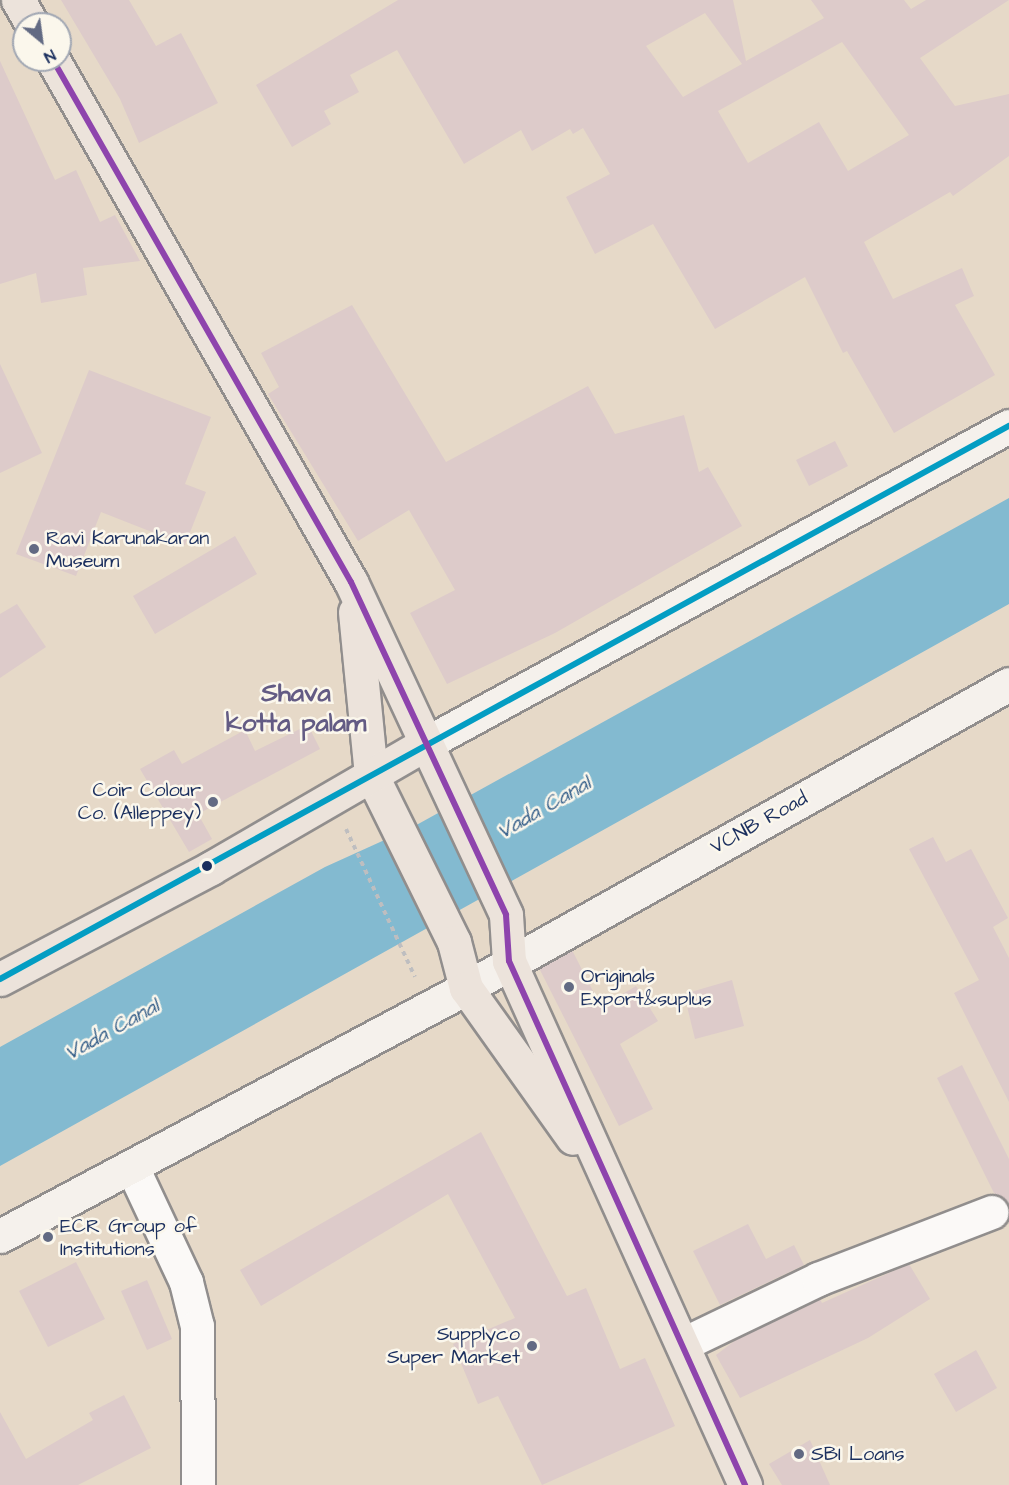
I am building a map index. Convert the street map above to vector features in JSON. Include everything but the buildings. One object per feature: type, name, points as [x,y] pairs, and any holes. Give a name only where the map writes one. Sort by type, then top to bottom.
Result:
[{"type":"main road","points":[[60,72],[351,582],[423,745],[506,915],[509,961],[683,1344],[717,1433],[744,1485]]},
{"type":"main road","points":[[0,979],[211,868],[423,745],[1009,426]]},
{"type":"main road","points":[[351,582],[371,774],[454,942],[466,988],[616,1197]]},
{"type":"main road","name":"VCNB Road","points":[[0,1236],[466,988],[509,961],[1009,684]]},
{"type":"street","points":[[132,1167],[186,1282],[197,1326],[198,1485]]},
{"type":"street","points":[[683,1344],[818,1280],[992,1212]]},
{"type":"path","points":[[351,840],[408,962]]},
{"type":"water","name":"Vada Canal","points":[[1009,498],[1009,604],[0,1166],[0,1047],[325,867],[411,828]]},
{"type":"transit line","points":[[60,72],[351,582],[506,915],[509,961],[745,1485]]},
{"type":"transit line","points":[[0,979],[1009,426]]},
{"type":"place","name":"Ravi Karunakaran Museum","points":[[34,549]]},
{"type":"place","name":"Coir Colour Co. (Alleppey)","points":[[213,802]]},
{"type":"place","name":"Originals Export&suplus","points":[[569,987]]},
{"type":"place","name":"ECR Group of Institutions","points":[[48,1237]]},
{"type":"place","name":"Supplyco Super Market","points":[[532,1346]]},
{"type":"place","name":"SBI Loans","points":[[799,1454]]},
{"type":"district","name":"Shava kotta palam","points":[[296,709]]}]
